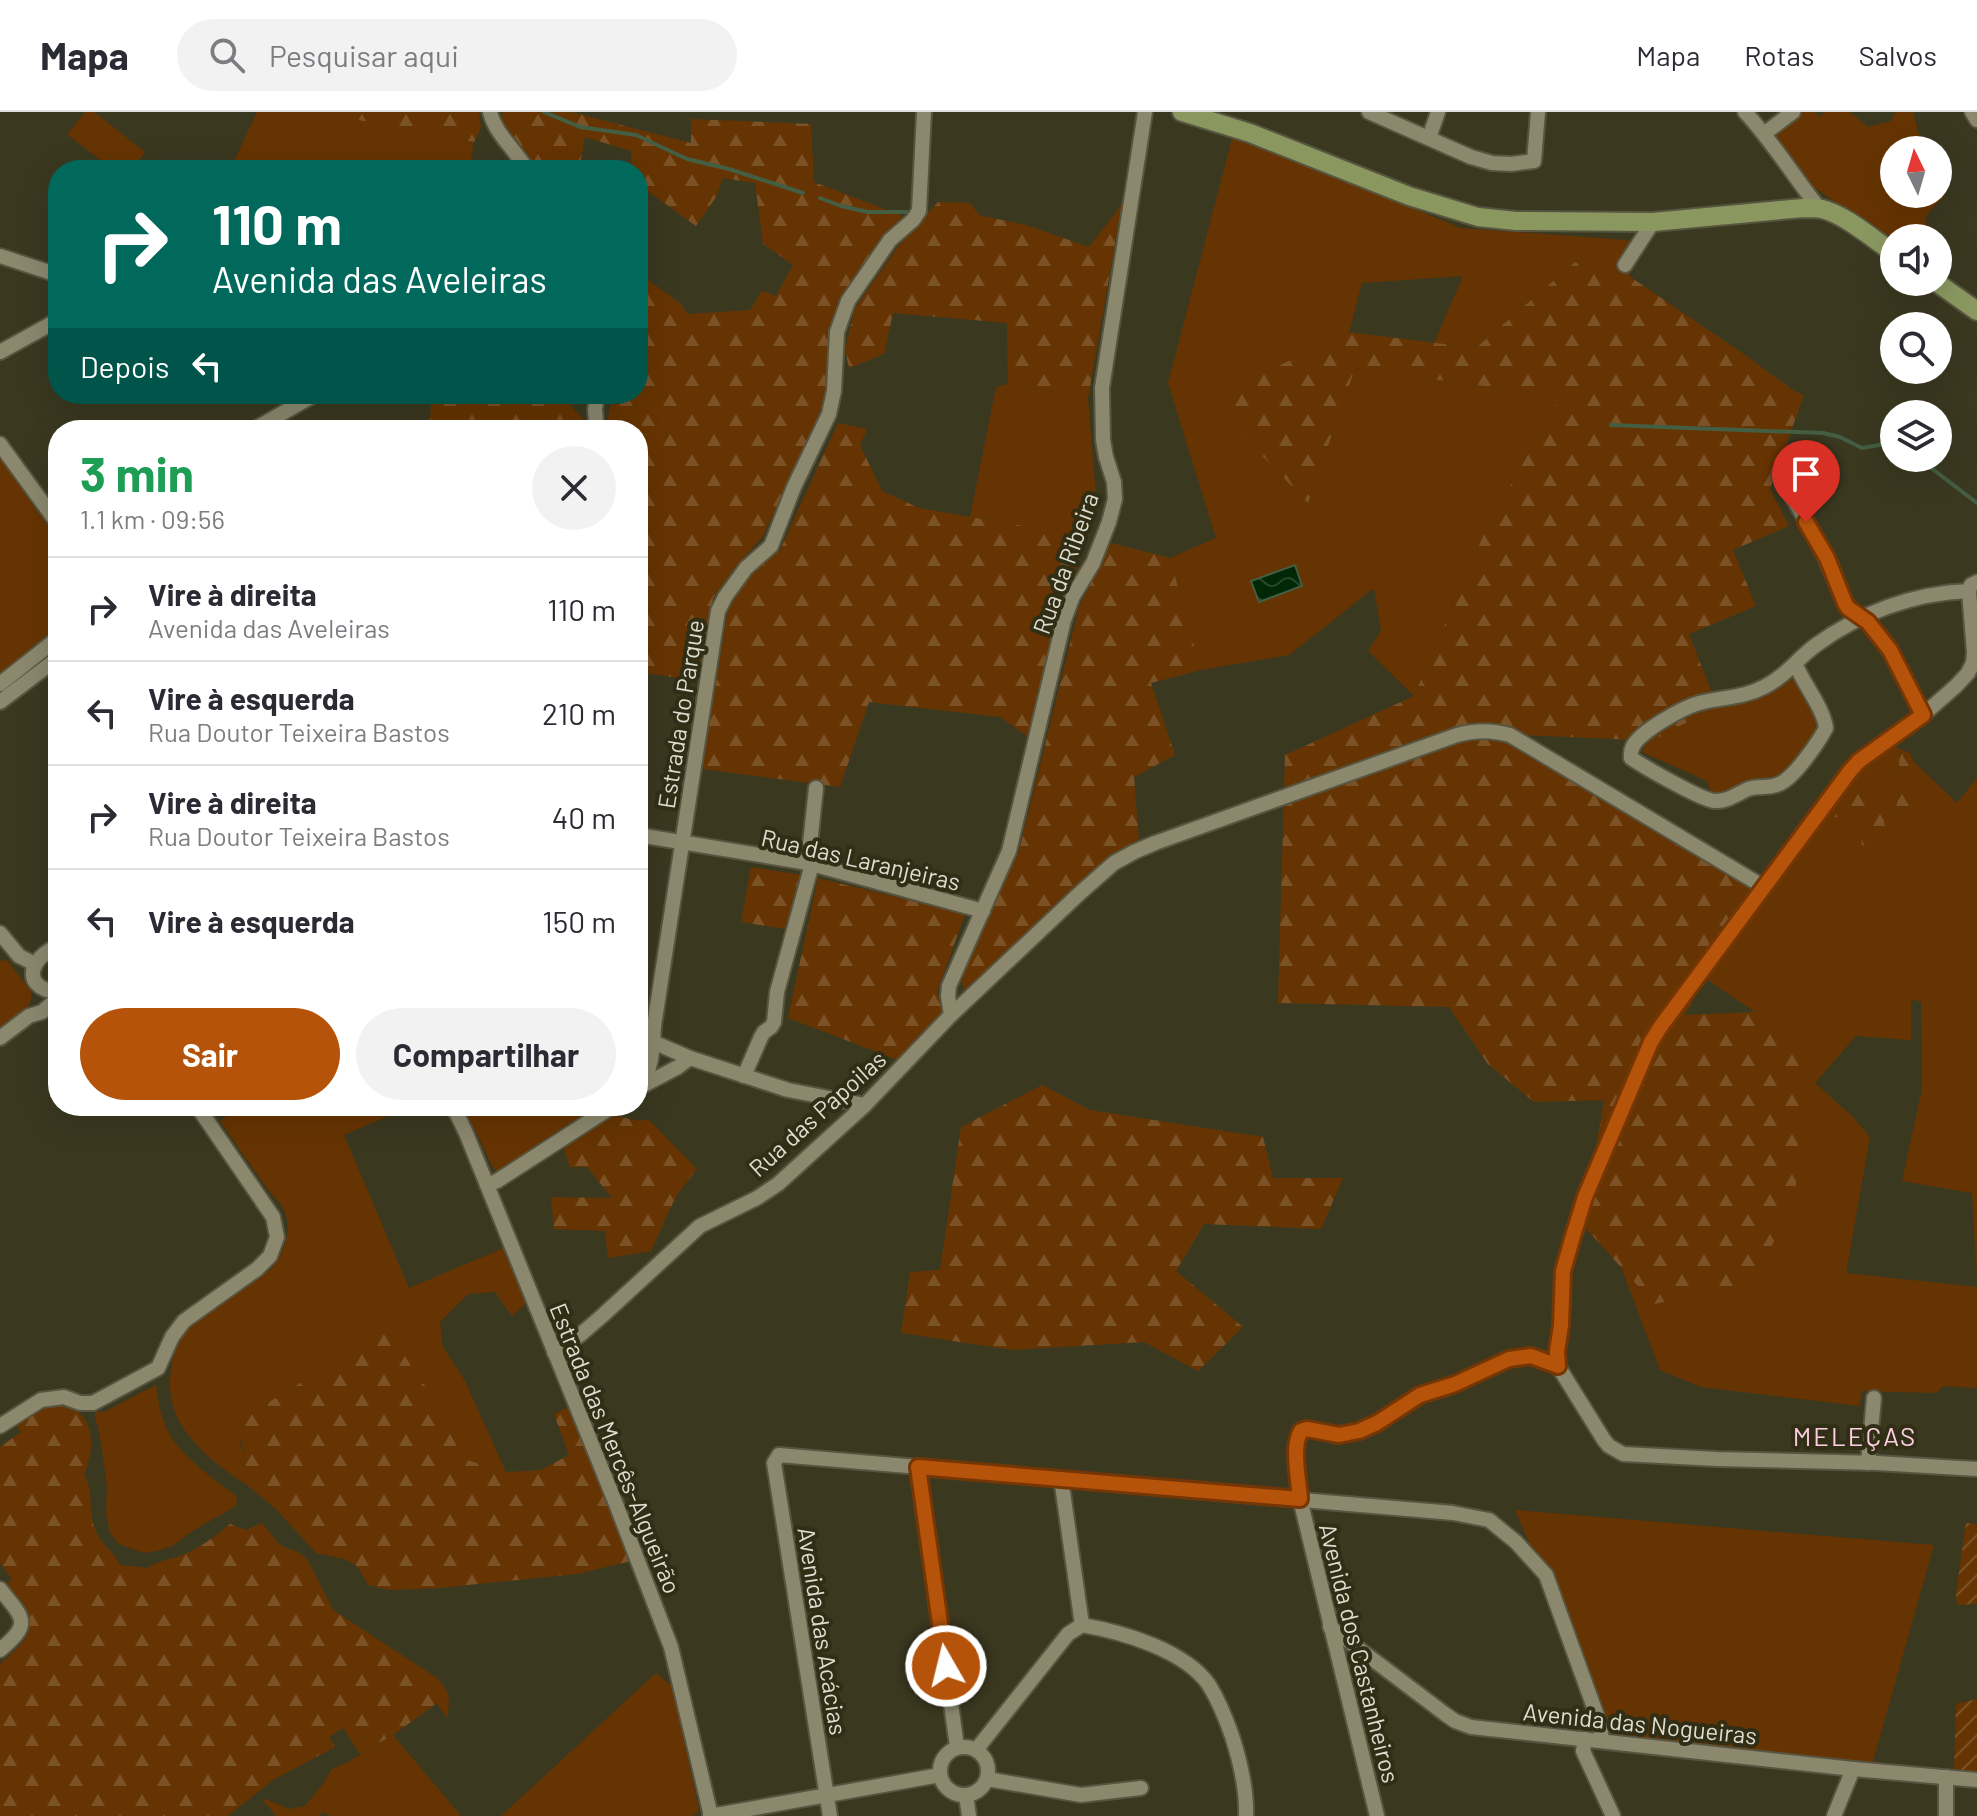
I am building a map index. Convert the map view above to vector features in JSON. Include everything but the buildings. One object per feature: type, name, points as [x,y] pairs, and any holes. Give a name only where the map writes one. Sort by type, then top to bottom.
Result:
[{"type":"main road","points":[[1182,112],[1250,133],[1409,196],[1478,217],[1516,221],[1653,222],[1819,208],[1880,243]]},
{"type":"main road","points":[[1952,293],[1977,311]]},
{"type":"street","points":[[490,112],[492,121],[521,160]]},
{"type":"street","name":"Estrada do Parque","points":[[648,1067],[718,611],[746,568],[771,546],[794,487],[829,414],[834,391],[837,332],[848,301],[890,240],[919,211],[924,112]]},
{"type":"street","name":"Rua da Ribeira","points":[[951,1015],[949,986],[1009,851],[1064,620],[1073,596],[1093,563],[1113,509],[1115,490],[1103,440],[1102,388],[1145,112]]},
{"type":"street","points":[[1369,112],[1471,157],[1511,164],[1534,161],[1538,112]]},
{"type":"street","points":[[1429,138],[1438,112]]},
{"type":"street","points":[[1745,112],[1765,133],[1819,208]]},
{"type":"street","points":[[1765,133],[1793,112]]},
{"type":"street","points":[[1972,112],[1977,120]]},
{"type":"street","points":[[1625,265],[1653,222]]},
{"type":"street","points":[[0,256],[48,272]]},
{"type":"street","points":[[0,352],[48,326]]},
{"type":"street","points":[[270,420],[298,404]]},
{"type":"street","points":[[0,444],[48,510]]},
{"type":"street","points":[[1779,475],[1818,541],[1845,603],[1875,630],[1890,650],[1923,715]]},
{"type":"street","points":[[1796,665],[1824,718],[1826,728],[1780,784],[1752,788],[1726,800],[1711,800],[1631,758],[1631,751],[1643,735],[1679,713],[1701,702],[1756,691],[1796,665],[1813,647],[1862,618],[1912,599],[1973,586],[1974,653],[1968,673],[1923,715],[1859,761],[1850,771],[1661,1026],[1639,1069],[1585,1197],[1563,1271],[1558,1366],[1604,1440],[1623,1454],[1977,1469]]},
{"type":"street","points":[[0,684],[48,646]]},
{"type":"street","points":[[0,702],[48,666]]},
{"type":"street","name":"Rua das Papoilas","points":[[554,1352],[580,1335],[700,1226],[778,1184],[865,1105],[951,1015],[1080,893],[1114,863],[1134,852],[1472,731],[1493,731],[1510,735],[1764,887]]},
{"type":"street","points":[[744,1076],[761,1037],[774,1022],[777,992],[810,864],[816,788]]},
{"type":"street","name":"Rua das Laranjeiras","points":[[648,837],[810,864],[983,911]]},
{"type":"street","points":[[0,933],[19,956],[35,964]]},
{"type":"street","points":[[48,952],[39,958],[33,968],[33,978],[37,984],[48,990]]},
{"type":"street","points":[[0,1038],[29,1016],[35,1007],[37,984]]},
{"type":"street","points":[[29,1016],[48,1007]]},
{"type":"street","points":[[653,1042],[690,1058],[788,1090],[865,1105]]},
{"type":"street","points":[[648,1084],[690,1058]]},
{"type":"street","points":[[0,1426],[41,1400],[64,1397],[80,1403],[93,1403],[158,1368],[172,1337],[184,1321],[263,1265],[270,1256],[277,1237],[273,1217],[204,1116]]},
{"type":"street","name":"Estrada das Mercês-Algueirão","points":[[458,1116],[671,1647],[711,1816]]},
{"type":"street","points":[[487,1185],[598,1116]]},
{"type":"street","name":"Avenida dos Castanheiros","points":[[1377,1816],[1300,1499],[1297,1437],[1307,1429],[1339,1435],[1359,1431],[1420,1395],[1455,1384],[1509,1359],[1531,1356],[1558,1366]]},
{"type":"street","points":[[1868,1463],[1874,1398]]},
{"type":"street","name":"Avenida das Acácias","points":[[830,1816],[774,1463],[779,1455],[918,1467]]},
{"type":"street","points":[[957,1747],[918,1467],[1453,1513],[1489,1520],[1516,1542],[1546,1575],[1600,1724],[1602,1741]]},
{"type":"street","points":[[1061,1478],[1082,1625]]},
{"type":"street","points":[[0,1589],[19,1613],[21,1622],[16,1637],[0,1650]]},
{"type":"street","points":[[976,1750],[1068,1634],[1082,1625],[1106,1629],[1180,1658],[1208,1683],[1225,1715],[1238,1753],[1246,1816]]},
{"type":"street","name":"Avenida das Nogueiras","points":[[1330,1627],[1455,1721],[1471,1727],[1977,1780]]},
{"type":"street","points":[[1585,1739],[1583,1751],[1613,1816]]},
{"type":"street","points":[[957,1747],[976,1750],[987,1762],[987,1779],[979,1790],[966,1795],[946,1788],[940,1775],[941,1761],[945,1755],[957,1747]]},
{"type":"street","points":[[1834,1816],[1853,1769]]},
{"type":"street","points":[[711,1816],[940,1775]]},
{"type":"street","points":[[1946,1777],[1946,1816]]},
{"type":"street","points":[[987,1779],[1081,1795],[1141,1788]]},
{"type":"street","points":[[966,1795],[969,1816]]},
{"type":"green space","points":[[85,112],[94,112],[145,152],[139,160],[100,160],[67,134]]},
{"type":"green space","points":[[257,112],[352,112],[359,120],[474,142],[471,160],[235,160]]},
{"type":"green space","points":[[352,112],[479,112],[481,127],[474,142],[358,120]]},
{"type":"green space","points":[[503,112],[571,112],[691,143],[691,119],[811,124],[814,182],[903,216],[839,298],[828,334],[829,386],[814,427],[763,536],[713,598],[700,681],[648,673],[648,420],[608,420],[611,404],[648,404],[648,280],[680,303],[688,314],[750,310],[762,291],[776,296],[793,265],[763,244],[755,183],[723,178],[716,197],[696,226],[648,191],[648,160],[631,160],[631,151],[585,137],[581,160],[531,160],[501,119]]},
{"type":"green space","points":[[1804,112],[1815,112],[1819,117],[1825,112],[1850,112],[1868,127],[1891,121],[1895,112],[1913,112],[1919,136],[1880,136],[1880,208],[1933,208],[1925,217],[1927,224],[1880,224],[1880,234],[1814,187],[1775,134]]},
{"type":"green space","points":[[1233,135],[1461,228],[1639,241],[1629,276],[1575,262],[1476,348],[1434,343],[1463,276],[1362,283],[1349,332],[1208,400],[1308,502],[1355,369],[1561,396],[1487,527],[1414,696],[1368,651],[1381,631],[1374,588],[1289,655],[1201,670],[1170,558],[1216,538],[1168,383]]},
{"type":"green space","points":[[938,202],[970,203],[979,215],[1026,225],[1089,247],[1122,204],[1088,398],[1008,384],[1007,323],[893,313],[884,354],[849,368],[845,349],[855,308],[897,248]]},
{"type":"green space","points":[[1575,262],[1629,276],[1804,395],[1770,489],[1789,526],[1733,550],[1756,606],[1689,634],[1717,706],[1646,744],[1634,740],[1523,735],[1771,889],[1705,978],[1685,1015],[1755,1012],[1802,1065],[1795,1201],[1751,1285],[1654,1304],[1583,1225],[1604,1100],[1534,1102],[1488,1064],[1449,1007],[1278,1003],[1285,755],[1414,696],[1487,527],[1561,396],[1355,369],[1308,503],[1208,400],[1349,332],[1476,348]]},
{"type":"green space","points":[[1008,384],[1088,398],[1097,510],[1086,537],[970,517],[996,387]]},
{"type":"green space","points":[[431,404],[569,404],[584,420],[430,420]]},
{"type":"green space","points":[[838,423],[867,429],[860,445],[882,491],[919,508],[1086,537],[1027,736],[1000,717],[869,702],[840,787],[702,769],[728,609],[754,570],[780,550]]},
{"type":"green space","points":[[0,458],[48,527],[48,635],[0,674]]},
{"type":"green space","points":[[1111,543],[1170,558],[1201,670],[1151,683],[1175,755],[1134,777],[1139,841],[1112,854],[966,993],[960,977],[1019,851],[1079,607]]},
{"type":"green space","points":[[1789,678],[1797,680],[1820,724],[1819,730],[1780,778],[1722,794],[1711,793],[1707,781],[1642,752],[1646,744],[1717,706]]},
{"type":"green space","points":[[1890,744],[1900,749],[1896,815],[1913,817],[1913,761],[1957,803],[1977,778],[1977,1281],[1972,1193],[1902,1181],[1922,1089],[1921,1002],[1911,999],[1911,1040],[1856,1036],[1815,1083],[1870,1137],[1846,1273],[1977,1287],[1977,1388],[1943,1386],[1936,1393],[1862,1391],[1859,1406],[1701,1387],[1660,1370],[1621,1267],[1654,1304],[1755,1012],[1705,978],[1825,813],[1831,817],[1857,817],[1853,772]]},
{"type":"green space","points":[[1900,749],[1910,753],[1913,761],[1913,817],[1896,815]]},
{"type":"green space","points":[[1853,772],[1881,799],[1888,850],[1862,845],[1857,817],[1831,817],[1825,813]]},
{"type":"green space","points":[[751,867],[801,875],[785,929],[741,922]]},
{"type":"green space","points":[[818,878],[965,914],[937,992],[944,1013],[898,1060],[788,1018]]},
{"type":"green space","points":[[0,959],[2,962],[6,959],[31,991],[31,998],[22,1012],[0,1027]]},
{"type":"green space","points":[[1042,1085],[1090,1110],[1263,1137],[1273,1178],[1343,1178],[1321,1229],[1204,1224],[1176,1271],[1243,1327],[1198,1371],[1144,1342],[1012,1350],[901,1333],[910,1272],[940,1270],[961,1127]]},
{"type":"green space","points":[[227,1116],[389,1116],[344,1135],[409,1288],[504,1248],[526,1303],[512,1316],[495,1292],[468,1294],[440,1322],[442,1345],[465,1381],[506,1472],[461,1458],[437,1395],[420,1381],[392,1336],[379,1333],[362,1338],[350,1353],[261,1407],[240,1440],[247,1469],[247,1485],[217,1464],[191,1438],[173,1407],[170,1389],[177,1346],[198,1320],[271,1269],[283,1249],[288,1226],[283,1207],[220,1121]]},
{"type":"green space","points":[[468,1116],[583,1116],[498,1172]]},
{"type":"green space","points":[[610,1116],[649,1120],[697,1169],[676,1196],[651,1251],[608,1258],[605,1231],[554,1229],[551,1197],[612,1198],[587,1167],[570,1167],[564,1149]]},
{"type":"green space","points":[[379,1333],[393,1336],[420,1381],[437,1395],[461,1458],[506,1472],[541,1470],[569,1455],[554,1414],[569,1407],[631,1561],[577,1574],[389,1590],[368,1585],[357,1566],[344,1559],[316,1553],[276,1509],[247,1485],[242,1422],[264,1405],[350,1353],[362,1338]]},
{"type":"green space","points":[[156,1385],[166,1428],[175,1442],[200,1468],[237,1497],[236,1506],[172,1546],[144,1553],[119,1544],[110,1533],[106,1513],[107,1486],[95,1410],[102,1413]]},
{"type":"green space","points":[[59,1403],[80,1414],[90,1431],[90,1453],[84,1474],[89,1487],[92,1519],[100,1538],[120,1565],[148,1568],[191,1551],[230,1524],[246,1530],[262,1523],[278,1543],[307,1559],[333,1610],[437,1678],[448,1696],[447,1718],[437,1703],[360,1754],[343,1728],[329,1737],[335,1747],[273,1780],[228,1816],[0,1816],[0,1664],[22,1643],[29,1626],[24,1608],[6,1584],[12,1579],[0,1563],[0,1447],[21,1432],[15,1424],[43,1404]]},
{"type":"green space","points":[[1515,1510],[1934,1545],[1868,1779],[1616,1742]]},
{"type":"green space","points":[[1966,1523],[1977,1524],[1977,1604],[1957,1605],[1956,1593]]},
{"type":"green space","points":[[656,1673],[672,1686],[699,1810],[693,1816],[501,1816]]},
{"type":"green space","points":[[1977,1699],[1977,1773],[1954,1770],[1956,1704]]},
{"type":"green space","points":[[393,1735],[461,1816],[331,1816],[322,1812],[320,1816],[276,1816],[263,1800],[290,1809],[305,1806],[332,1769]]},
{"type":"water","points":[[1295,565],[1302,586],[1259,602],[1251,581]]},
{"type":"waterway","points":[[544,112],[580,127],[636,135],[687,159],[803,193]]},
{"type":"waterway","points":[[820,198],[868,212],[907,212]]},
{"type":"waterway","points":[[1611,425],[1823,433],[1862,448],[1880,445]]},
{"type":"waterway","points":[[1936,472],[1977,503]]},
{"type":"district","name":"MELEÇAS","points":[[1855,1435]]},
{"type":"route","points":[[946,1666],[918,1467],[1300,1499],[1296,1447],[1301,1431],[1307,1429],[1339,1435],[1359,1431],[1420,1395],[1455,1384],[1494,1364],[1520,1356],[1531,1356],[1558,1366],[1563,1271],[1573,1236],[1585,1197],[1651,1042],[1850,771],[1859,761],[1923,715],[1890,650],[1868,622],[1848,608],[1827,558],[1806,522]]}]
